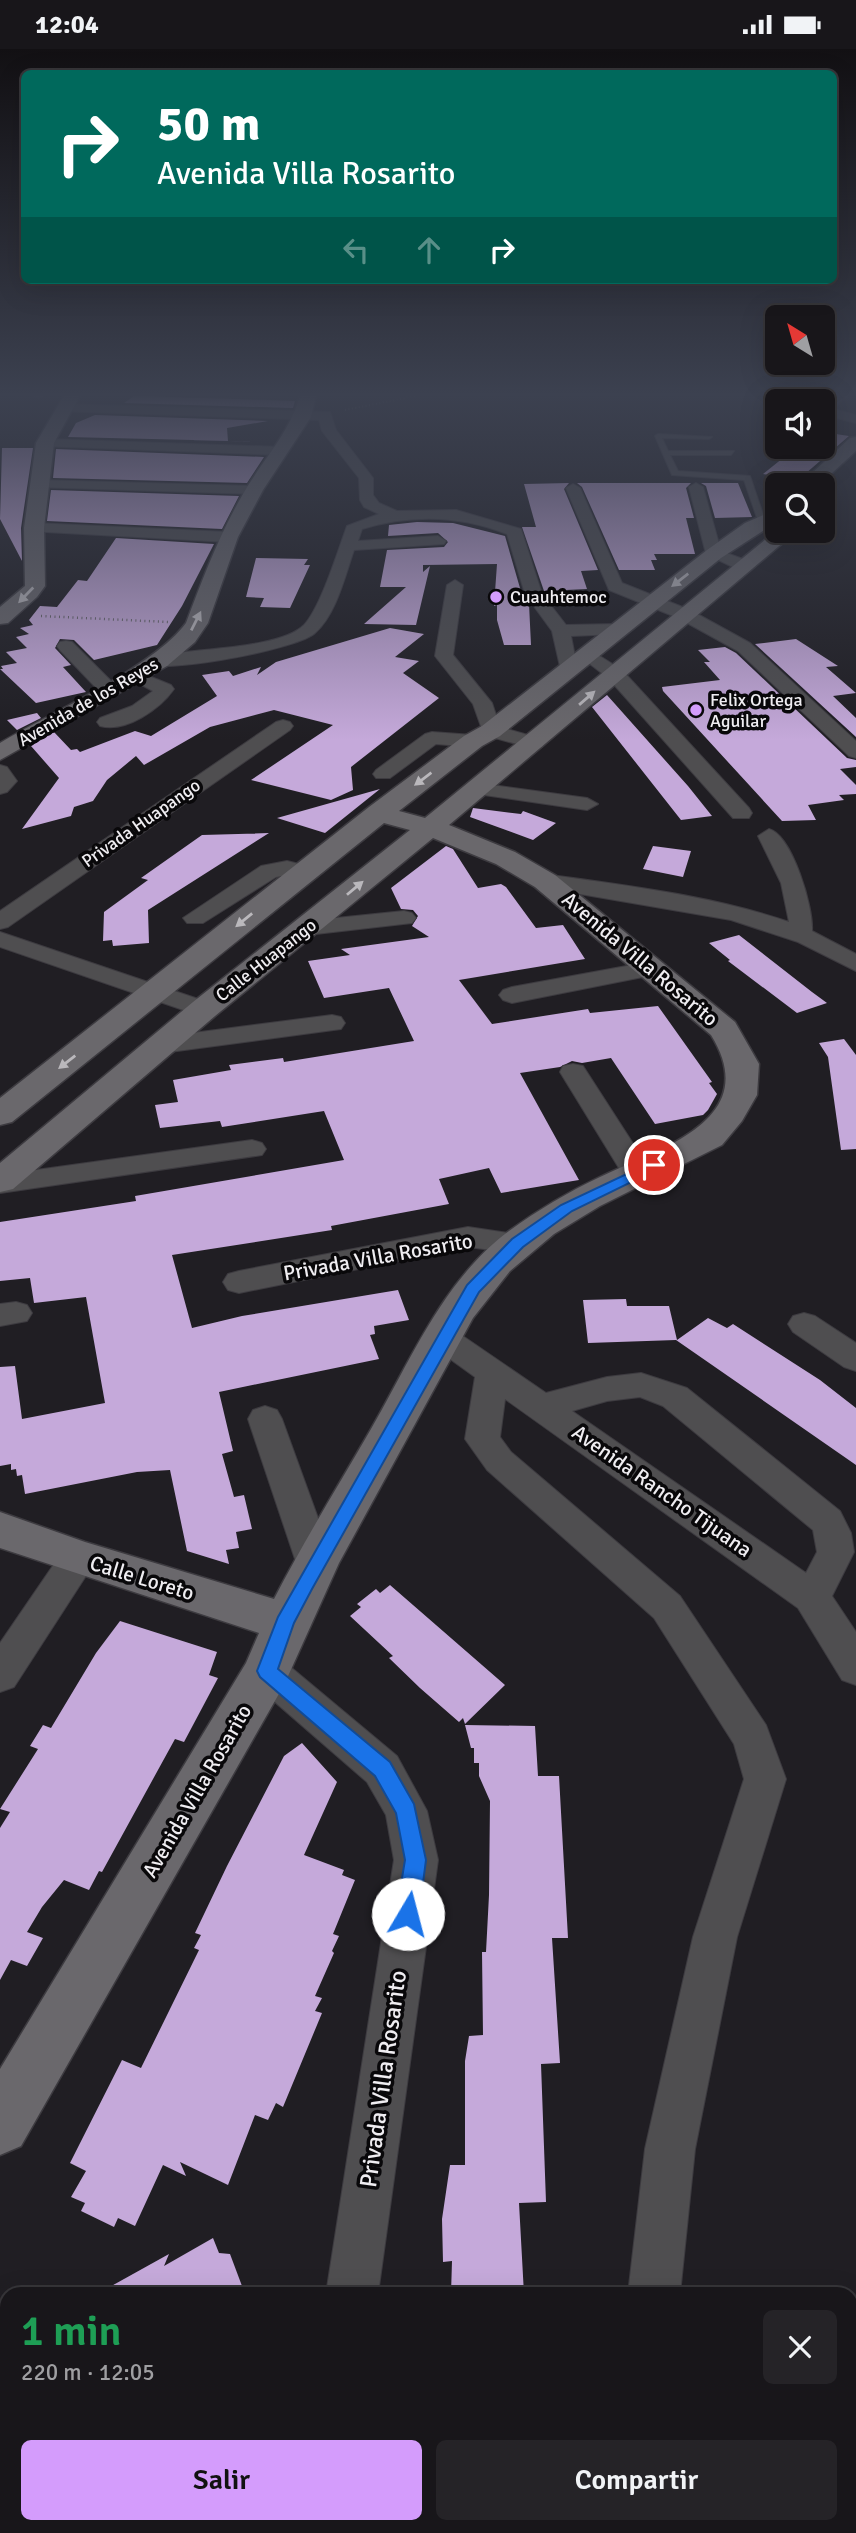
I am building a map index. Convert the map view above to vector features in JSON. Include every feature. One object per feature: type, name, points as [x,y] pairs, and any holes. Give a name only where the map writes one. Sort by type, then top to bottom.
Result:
[{"type":"main road","points":[[2,615],[35,586],[36,508]]},
{"type":"main road","name":"Avenida de los Reyes","points":[[0,754],[159,661],[197,624],[228,537],[244,508]]},
{"type":"main road","points":[[0,1115],[303,872],[714,554],[765,532]]},
{"type":"main road","name":"Calle Huapango","points":[[0,1182],[204,1009],[535,743],[684,614],[745,566],[765,542]]},
{"type":"main road","name":"Avenida Villa Rosarito","points":[[0,2125],[267,1671],[285,1622],[472,1289],[517,1243],[566,1208],[710,1137],[726,1122],[744,1085],[743,1062],[724,1029],[654,968],[545,881],[496,852],[429,827],[379,814]]},
{"type":"main road","name":"Calle Loreto","points":[[0,1529],[78,1558],[285,1622]]},
{"type":"street","points":[[377,508],[394,515]]},
{"type":"street","points":[[581,508],[611,582],[621,590],[684,614],[744,647],[856,752]]},
{"type":"street","points":[[702,508],[714,554],[745,566]]},
{"type":"street","points":[[159,661],[268,645],[303,635],[316,618],[355,526],[394,515],[464,514],[515,532],[516,545],[534,594],[578,660],[615,674],[741,813]]},
{"type":"street","points":[[34,528],[228,537]]},
{"type":"street","points":[[347,546],[438,541]]},
{"type":"street","points":[[455,585],[444,656],[482,703],[482,736]]},
{"type":"street","points":[[561,631],[618,629]]},
{"type":"street","points":[[66,646],[108,689]]},
{"type":"street","points":[[107,722],[140,709],[161,694],[164,688],[158,683],[134,675]]},
{"type":"street","name":"Privada Huapango","points":[[0,922],[283,726]]},
{"type":"street","points":[[383,774],[432,738],[482,736],[535,743]]},
{"type":"street","points":[[0,771],[7,781],[0,788]]},
{"type":"street","points":[[477,789],[587,804]]},
{"type":"street","points":[[769,836],[799,899],[803,920],[800,934]]},
{"type":"street","points":[[195,918],[269,871],[287,868],[303,872]]},
{"type":"street","points":[[545,881],[707,907],[800,934],[856,964]]},
{"type":"street","points":[[307,928],[404,918]]},
{"type":"street","points":[[0,939],[204,1009]]},
{"type":"street","points":[[512,995],[654,968]]},
{"type":"street","points":[[162,1045],[332,1023]]},
{"type":"street","points":[[573,1072],[638,1173]]},
{"type":"street","points":[[0,1182],[252,1149]]},
{"type":"street","name":"Privada Villa Rosarito","points":[[239,1282],[468,1237],[517,1243]]},
{"type":"street","points":[[804,1324],[856,1359]]},
{"type":"street","name":"Avenida Rancho Tijuana","points":[[443,1338],[811,1597],[849,1653],[856,1668]]},
{"type":"street","points":[[492,1372],[482,1439],[499,1461],[667,1607],[751,1738],[765,1779],[715,1937],[670,2149],[655,2287]]},
{"type":"street","points":[[541,1407],[607,1389],[641,1385],[675,1397],[827,1521],[837,1540],[835,1558],[811,1597]]},
{"type":"street","points":[[265,1419],[316,1565]]},
{"type":"street","points":[[0,1675],[78,1558]]},
{"type":"street","name":"Privada Villa Rosarito","points":[[267,1671],[382,1769],[406,1811],[415,1860],[353,2287]]},
{"type":"path","points":[[2,615],[197,624]]},
{"type":"building","points":[[0,508],[24,508],[21,528],[22,561],[0,519]]},
{"type":"building","points":[[49,508],[233,508],[222,529],[47,521]]},
{"type":"building","points":[[531,508],[572,508],[598,570],[581,571],[587,589],[544,591],[522,527],[536,527]]},
{"type":"building","points":[[591,508],[691,508],[694,518],[686,518],[695,554],[654,554],[657,560],[651,560],[655,570],[619,570]]},
{"type":"building","points":[[712,508],[748,508],[752,517],[715,518]]},
{"type":"building","points":[[417,522],[453,523],[505,536],[522,595],[529,604],[531,645],[504,645],[497,620],[497,605],[494,606],[497,564],[423,565],[423,572],[430,566],[416,625],[364,624],[406,587],[380,587],[387,550],[444,547],[448,542],[438,533],[388,536],[389,525]]},
{"type":"building","points":[[116,538],[214,544],[182,606],[157,645],[94,660],[74,640],[60,639],[55,648],[71,665],[63,667],[86,692],[36,703],[0,669],[3,669],[1,666],[17,663],[6,652],[27,648],[16,637],[29,634],[20,628],[33,625],[29,620],[40,606],[57,607],[78,580],[87,581]]},
{"type":"building","points":[[256,558],[308,559],[304,565],[310,565],[290,608],[260,607],[264,598],[246,597]]},
{"type":"building","points":[[390,628],[424,634],[395,657],[419,661],[403,673],[439,698],[351,767],[353,790],[331,800],[251,780],[333,725],[274,710],[210,727],[144,765],[136,756],[107,780],[93,801],[74,807],[71,816],[22,829],[59,778],[31,746],[54,732],[71,750],[77,749],[80,752],[135,731],[151,736],[217,696],[202,675],[229,671],[233,676],[261,667],[257,675],[276,662]]},
{"type":"building","points":[[796,639],[838,666],[826,667],[856,693],[833,696],[856,718],[856,737],[755,644]]},
{"type":"building","points":[[725,647],[736,653],[847,758],[856,760],[856,767],[840,769],[856,785],[856,794],[839,795],[844,800],[808,805],[816,820],[782,821],[663,691],[662,687],[720,680],[704,662],[710,662],[698,650]]},
{"type":"building","points":[[607,695],[712,816],[681,820],[592,707]]},
{"type":"building","points":[[37,713],[41,718],[17,730],[7,720]]},
{"type":"building","points":[[380,789],[325,833],[277,818]]},
{"type":"building","points":[[473,808],[521,814],[523,811],[556,823],[533,840],[470,817]]},
{"type":"building","points":[[269,833],[148,910],[149,943],[113,946],[112,940],[103,941],[104,912],[148,880],[141,878],[202,835]]},
{"type":"building","points":[[446,846],[453,849],[478,888],[501,884],[506,887],[536,928],[563,925],[585,959],[459,980],[492,1024],[588,1009],[590,1013],[658,1006],[712,1082],[709,1083],[717,1094],[708,1110],[703,1115],[655,1124],[611,1058],[582,1063],[572,1061],[560,1067],[520,1073],[579,1180],[501,1193],[489,1168],[439,1179],[449,1204],[331,1226],[332,1230],[172,1255],[192,1328],[242,1316],[398,1290],[409,1320],[374,1326],[375,1334],[370,1335],[379,1359],[219,1392],[233,1451],[222,1454],[234,1497],[244,1495],[252,1529],[236,1532],[239,1548],[226,1550],[229,1564],[187,1551],[170,1470],[137,1472],[25,1494],[22,1475],[17,1476],[16,1469],[11,1470],[11,1464],[0,1466],[0,1367],[15,1366],[22,1419],[105,1403],[86,1297],[34,1303],[30,1278],[0,1281],[0,1222],[136,1201],[135,1196],[344,1160],[324,1111],[222,1127],[220,1121],[160,1128],[155,1105],[178,1102],[173,1080],[231,1070],[229,1065],[283,1058],[284,1062],[414,1041],[389,988],[324,998],[308,961],[350,955],[341,949],[429,937],[412,926],[418,916],[413,910],[401,909],[391,888]]},
{"type":"building","points":[[653,846],[691,851],[683,877],[643,869]]},
{"type":"building","points":[[739,935],[827,1003],[797,1013],[728,961],[730,960],[709,943]]},
{"type":"building","points":[[844,1039],[856,1055],[856,1149],[841,1150],[828,1057],[819,1043]]},
{"type":"building","points":[[626,1299],[627,1306],[669,1306],[677,1340],[708,1318],[727,1328],[733,1324],[820,1380],[856,1408],[856,1465],[676,1340],[588,1343],[583,1300]]},
{"type":"building","points":[[390,1585],[505,1685],[465,1724],[463,1718],[459,1722],[420,1688],[389,1658],[393,1656],[350,1616],[361,1607],[357,1604],[376,1589],[380,1593]]},
{"type":"building","points":[[120,1621],[217,1652],[209,1675],[218,1678],[184,1742],[175,1739],[102,1872],[99,1871],[89,1890],[64,1880],[42,1907],[27,1932],[43,1938],[27,1966],[11,1960],[0,1980],[0,1828],[10,1812],[0,1809],[38,1749],[30,1746],[43,1725],[51,1728],[96,1653]]},
{"type":"building","points":[[465,1725],[535,1726],[538,1776],[559,1776],[568,1938],[552,1938],[560,2063],[541,2064],[546,2202],[519,2203],[524,2287],[451,2287],[452,2261],[443,2262],[442,2219],[450,2165],[465,2165],[465,2061],[469,2036],[483,2035],[482,1952],[486,1952],[490,1801],[479,1776],[479,1763],[474,1763],[474,1748],[471,1748]]},
{"type":"building","points":[[302,1743],[337,1782],[304,1855],[344,1870],[342,1875],[355,1880],[333,1934],[339,1936],[332,1951],[334,1953],[315,1996],[322,1998],[315,2011],[322,2013],[283,2107],[276,2103],[268,2120],[255,2115],[228,2185],[180,2162],[186,2176],[163,2165],[135,2226],[118,2218],[114,2227],[81,2211],[85,2203],[71,2197],[86,2171],[70,2163],[122,2060],[141,2068],[199,1950],[194,1948],[201,1935],[195,1933],[227,1866],[284,1756]]},
{"type":"building","points":[[213,2238],[219,2253],[230,2254],[242,2287],[110,2287],[169,2254],[164,2266]]},
{"type":"place","name":"Cuauhtemoc","points":[[496,597]]},
{"type":"place","name":"Felix Ortega Aguilar","points":[[696,710]]},
{"type":"route","points":[[408,1914],[415,1860],[406,1811],[382,1769],[267,1671],[285,1622],[305,1584],[472,1289],[517,1243],[566,1208],[654,1165]]}]
